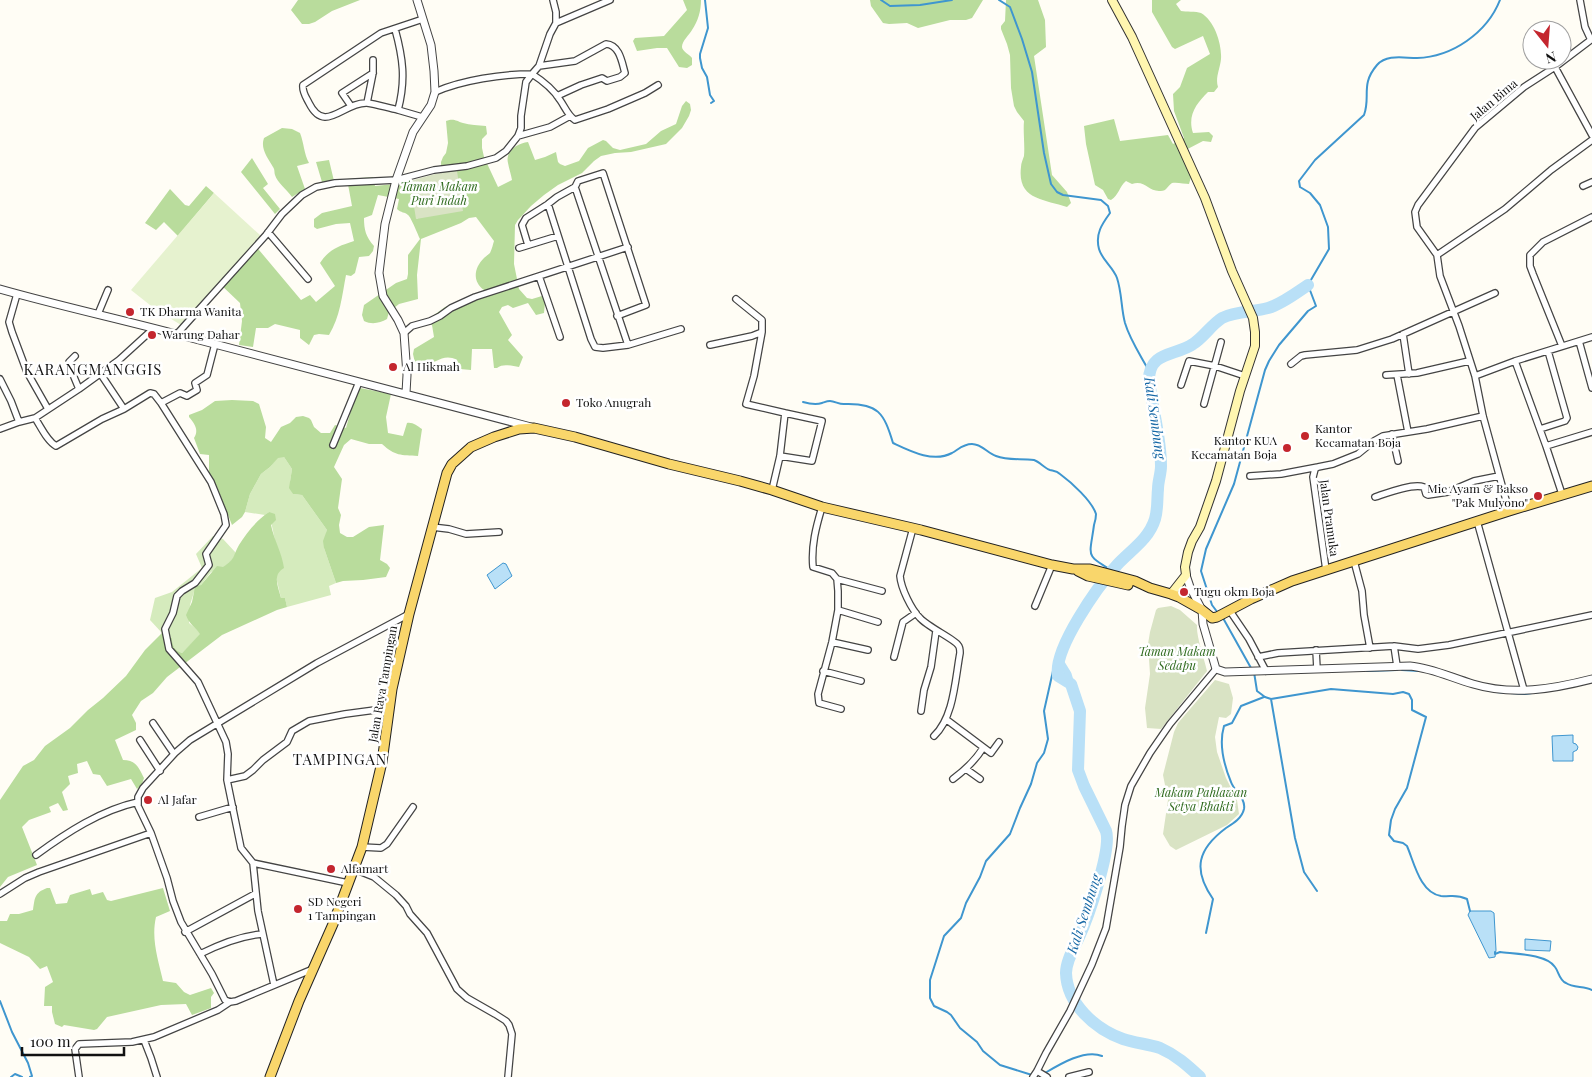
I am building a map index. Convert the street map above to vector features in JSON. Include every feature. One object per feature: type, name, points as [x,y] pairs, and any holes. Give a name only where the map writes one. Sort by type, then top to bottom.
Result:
[{"type":"main road","points":[[1112,0],[1132,37],[1205,198],[1244,301],[1253,318],[1255,346],[1240,391],[1216,481],[1200,527],[1188,552],[1185,567],[1186,575],[1171,594]]},
{"type":"main road","points":[[534,428],[772,490],[822,507],[1150,588],[1171,594],[1202,610],[1212,618],[1217,618],[1263,593],[1292,581],[1592,486]]},
{"type":"main road","name":"Jalan Raya Tampingan","points":[[270,1077],[313,968],[333,924],[362,847],[382,762],[392,689],[409,614],[447,472],[460,456],[471,447],[519,429],[534,428]]},
{"type":"street","points":[[406,393],[407,375],[404,333],[383,296],[379,272],[385,224],[396,180],[413,132],[431,105],[435,92],[431,45],[417,0]]},
{"type":"street","points":[[178,334],[282,214],[302,195],[316,187],[335,183],[396,180],[434,170],[467,166],[496,158],[506,151],[518,136],[521,128],[526,82],[539,66],[550,34],[556,23],[554,0]]},
{"type":"street","points":[[556,23],[610,0]]},
{"type":"street","points":[[1580,0],[1585,27],[1591,39]]},
{"type":"street","points":[[422,117],[368,103],[351,106],[329,118],[322,118],[311,107],[302,89],[302,85],[381,33],[423,19]]},
{"type":"street","points":[[395,29],[402,53],[404,71],[403,88],[398,110]]},
{"type":"street","name":"Jalan Bima","points":[[1572,54],[1591,39]]},
{"type":"street","points":[[539,66],[576,61],[606,44],[612,44],[617,49],[625,73],[620,77],[607,81],[602,78],[557,96]]},
{"type":"street","points":[[368,103],[373,73],[373,60]]},
{"type":"street","name":"Jalan Bima","points":[[1437,255],[1415,221],[1415,212],[1418,205],[1475,128],[1524,87],[1550,70]]},
{"type":"street","points":[[1557,70],[1592,135]]},
{"type":"street","points":[[351,106],[342,93],[373,73]]},
{"type":"street","points":[[435,92],[450,85],[514,74],[532,74],[543,80],[575,120],[645,93],[658,85]]},
{"type":"street","points":[[518,136],[550,127],[570,116]]},
{"type":"street","points":[[1509,511],[1482,416],[1475,376],[1440,276],[1437,255],[1505,209],[1551,170],[1592,140]]},
{"type":"street","points":[[528,245],[522,222],[526,218],[575,187],[578,181],[603,173],[646,306],[618,316]]},
{"type":"street","points":[[1583,186],[1592,182]]},
{"type":"street","points":[[575,187],[628,345]]},
{"type":"street","points":[[548,204],[595,347],[628,345],[681,329]]},
{"type":"street","points":[[1562,346],[1530,266],[1530,255],[1543,242],[1592,218]]},
{"type":"street","points":[[268,232],[308,279]]},
{"type":"street","points":[[519,248],[558,236]]},
{"type":"street","points":[[404,333],[412,326],[430,321],[451,308],[475,297],[628,247]]},
{"type":"street","points":[[539,276],[560,336]]},
{"type":"street","points":[[0,290],[178,334],[534,428]]},
{"type":"street","points":[[98,314],[108,290]]},
{"type":"street","points":[[1291,364],[1301,356],[1357,350],[1402,334],[1495,293]]},
{"type":"street","points":[[16,294],[10,322],[12,332],[27,372],[48,409]]},
{"type":"street","points":[[736,299],[762,320],[762,332],[754,376],[746,404],[822,421],[812,461],[780,456]]},
{"type":"street","points":[[0,429],[35,418],[79,390],[119,360],[154,329]]},
{"type":"street","points":[[710,345],[762,332]]},
{"type":"street","points":[[1402,334],[1409,374]]},
{"type":"street","points":[[1475,376],[1515,361],[1592,337]]},
{"type":"street","points":[[1579,341],[1592,388]]},
{"type":"street","points":[[1204,404],[1221,342]]},
{"type":"street","points":[[161,403],[180,393],[187,396],[197,390],[196,383],[206,375],[215,344]]},
{"type":"street","points":[[1540,429],[1565,421],[1567,418],[1548,351]]},
{"type":"street","points":[[75,356],[68,364],[79,390]]},
{"type":"street","points":[[1181,385],[1190,361],[1215,366],[1246,376]]},
{"type":"street","points":[[1386,375],[1409,374],[1469,361]]},
{"type":"street","points":[[1515,361],[1562,494]]},
{"type":"street","points":[[100,373],[124,409]]},
{"type":"street","points":[[1397,375],[1408,432]]},
{"type":"street","points":[[0,379],[19,422]]},
{"type":"street","points":[[333,445],[359,382]]},
{"type":"street","points":[[35,418],[48,438],[56,446],[150,393],[154,394],[211,482],[226,522],[225,527],[206,554],[209,565],[206,570],[178,596],[173,613],[165,629],[169,649],[198,682],[218,723],[227,748],[227,780],[241,848],[253,863],[255,894],[274,985]]},
{"type":"street","points":[[772,490],[780,456],[784,413]]},
{"type":"street","name":"Jalan Pramuka","points":[[1326,570],[1313,477],[1318,467],[1333,464],[1358,454],[1383,436],[1427,429],[1482,416]]},
{"type":"street","points":[[1546,446],[1592,432]]},
{"type":"street","points":[[1392,434],[1398,461]]},
{"type":"street","points":[[1250,476],[1281,474],[1318,467]]},
{"type":"street","points":[[1375,497],[1409,487],[1420,486],[1424,487],[1426,495],[1448,492],[1474,481],[1499,476]]},
{"type":"street","points":[[822,507],[815,532],[812,556],[813,567],[832,573],[837,579],[882,591]]},
{"type":"street","points":[[1477,521],[1524,690]]},
{"type":"street","points":[[432,527],[466,534],[499,532]]},
{"type":"street","points":[[913,528],[900,576],[901,584],[921,619],[960,648],[947,720],[934,736]]},
{"type":"street","points":[[1354,561],[1362,591],[1370,648]]},
{"type":"street","points":[[1035,606],[1052,565]]},
{"type":"street","points":[[1186,575],[1202,610],[1204,630],[1216,669]]},
{"type":"street","points":[[837,579],[838,610],[832,642],[818,694],[819,703],[841,709]]},
{"type":"street","points":[[838,610],[878,622]]},
{"type":"street","points":[[1230,611],[1258,657],[1263,671]]},
{"type":"street","points":[[894,657],[903,622],[916,613]]},
{"type":"street","points":[[230,1002],[222,996],[200,954],[185,932],[151,833],[138,806],[138,797],[174,754],[190,740],[317,664],[409,614]]},
{"type":"street","points":[[1258,657],[1326,649],[1394,646],[1418,649],[1449,645],[1592,615]]},
{"type":"street","points":[[921,711],[924,690],[931,667],[936,630]]},
{"type":"street","points":[[832,642],[868,650]]},
{"type":"street","points":[[1394,646],[1397,666]]},
{"type":"street","points":[[1318,650],[1318,669]]},
{"type":"street","points":[[1216,669],[1225,672],[1397,666],[1426,668],[1485,688],[1524,690],[1550,689],[1592,679]]},
{"type":"street","points":[[1040,1075],[1046,1053],[1070,1010],[1092,964],[1106,928],[1122,826],[1132,786],[1150,753],[1170,724],[1216,669]]},
{"type":"street","points":[[823,671],[861,681]]},
{"type":"street","points":[[227,780],[245,776],[254,770],[263,760],[287,742],[292,731],[309,721],[390,708]]},
{"type":"street","points":[[947,720],[991,753],[999,742]]},
{"type":"street","points":[[153,723],[174,754]]},
{"type":"street","points":[[140,740],[160,771]]},
{"type":"street","points":[[953,779],[977,758],[983,748]]},
{"type":"street","points":[[966,769],[980,779]]},
{"type":"street","points":[[36,855],[56,841],[106,813],[124,805],[138,802]]},
{"type":"street","points":[[199,817],[233,807]]},
{"type":"street","points":[[362,847],[380,848],[387,844],[413,808]]},
{"type":"street","points":[[0,894],[24,878],[151,833]]},
{"type":"street","points":[[253,863],[348,883]]},
{"type":"street","points":[[354,869],[374,876],[406,906],[410,914],[427,933],[457,989],[467,998],[506,1021],[509,1025],[512,1034],[508,1077]]},
{"type":"street","points":[[185,932],[255,894]]},
{"type":"street","points":[[200,954],[226,942],[262,934]]},
{"type":"street","points":[[79,1077],[75,1050],[78,1044],[144,1040],[154,1037],[218,1010],[230,1002],[303,974],[313,968]]},
{"type":"street","points":[[144,1040],[157,1077]]},
{"type":"street","points":[[1069,1077],[1089,1072]]},
{"type":"green space","points":[[298,0],[360,0],[332,11],[315,22],[302,24],[291,10]]},
{"type":"green space","points":[[683,0],[701,0],[700,12],[694,27],[682,45],[683,50],[692,58],[692,65],[687,68],[679,67],[667,48],[637,51],[633,41],[635,38],[664,36],[687,10]]},
{"type":"green space","points":[[870,0],[983,0],[972,18],[950,20],[918,28],[907,23],[883,23],[871,6]]},
{"type":"green space","points":[[1006,0],[1038,0],[1045,20],[1046,47],[1034,56],[1052,175],[1067,192],[1071,203],[1067,207],[1041,200],[1028,192],[1023,186],[1021,167],[1024,156],[1024,121],[1014,106],[1011,88],[1010,55],[1001,29],[1005,21]]},
{"type":"green space","points":[[1152,0],[1181,0],[1176,4],[1181,11],[1201,13],[1214,27],[1221,53],[1217,80],[1218,87],[1214,92],[1208,92],[1200,101],[1194,110],[1191,121],[1193,133],[1209,132],[1213,136],[1211,142],[1203,141],[1180,153],[1191,177],[1189,184],[1172,183],[1165,190],[1155,191],[1143,184],[1132,184],[1126,181],[1111,200],[1108,199],[1103,190],[1095,185],[1084,126],[1114,119],[1120,141],[1168,135],[1173,144],[1184,138],[1174,111],[1173,94],[1180,87],[1187,68],[1210,54],[1203,36],[1175,49],[1172,47],[1152,12]]},
{"type":"green space","points":[[686,101],[690,104],[689,116],[682,128],[666,144],[631,152],[601,156],[582,173],[558,185],[544,195],[518,220],[515,225],[514,264],[519,289],[527,298],[532,299],[542,296],[545,302],[544,313],[536,315],[528,303],[513,308],[508,305],[502,307],[499,312],[512,335],[508,340],[523,357],[519,367],[505,365],[494,368],[492,349],[472,349],[471,370],[460,369],[457,360],[451,358],[422,365],[415,363],[414,349],[434,337],[432,325],[427,320],[445,307],[484,290],[476,279],[476,270],[490,253],[494,241],[476,217],[469,218],[421,239],[417,275],[418,299],[399,304],[389,312],[387,319],[382,322],[364,321],[362,315],[364,305],[396,283],[407,279],[408,255],[420,239],[409,216],[397,209],[399,199],[378,195],[372,215],[364,218],[366,233],[374,246],[373,251],[369,256],[359,257],[355,273],[351,276],[346,275],[338,314],[329,335],[314,335],[309,345],[300,338],[300,330],[275,324],[268,328],[256,328],[253,347],[239,345],[242,321],[240,303],[219,283],[254,244],[301,300],[310,295],[316,302],[335,286],[320,263],[323,258],[339,246],[354,241],[350,223],[336,224],[317,229],[314,227],[314,219],[322,213],[352,206],[347,179],[373,177],[375,186],[410,181],[417,219],[457,172],[441,173],[441,162],[446,153],[448,143],[446,121],[453,120],[466,124],[486,126],[487,134],[482,139],[482,148],[484,157],[498,187],[512,180],[508,155],[513,148],[520,144],[528,142],[535,160],[556,152],[558,162],[565,166],[579,161],[588,148],[603,140],[613,148],[620,150],[646,144],[661,131],[676,124],[682,106]]},
{"type":"green space","points":[[282,128],[292,129],[300,133],[309,163],[297,166],[305,189],[292,197],[276,178],[274,169],[263,146],[264,138]]},
{"type":"green space","points":[[252,158],[268,184],[263,188],[280,209],[275,214],[241,172]]},
{"type":"green space","points":[[329,160],[334,181],[322,182],[316,162]]},
{"type":"green space","name":"Taman Makam Puri Indah","points":[[457,171],[463,211],[416,219],[410,181],[435,174]]},
{"type":"green space","points":[[206,186],[214,193],[178,236],[164,222],[156,230],[145,223],[170,189],[185,205],[189,206]]},
{"type":"green space","points":[[214,193],[261,236],[181,325],[155,309],[131,290]]},
{"type":"green space","points":[[360,388],[391,394],[386,417],[388,433],[403,436],[407,423],[422,429],[418,456],[398,454],[382,444],[369,444],[351,439],[344,445],[334,467],[342,479],[338,508],[341,515],[340,533],[347,537],[353,537],[369,527],[384,525],[380,560],[390,568],[386,577],[336,583],[324,548],[323,541],[327,530],[302,495],[293,494],[289,488],[292,469],[284,457],[278,458],[261,474],[250,494],[245,512],[232,525],[217,487],[209,474],[209,455],[200,454],[194,438],[196,427],[189,415],[202,410],[215,401],[253,401],[259,404],[266,427],[265,438],[271,442],[281,427],[290,423],[296,417],[303,416],[309,418],[314,427],[321,433],[330,433],[335,425],[346,428],[355,396]]},
{"type":"green space","points":[[278,457],[284,457],[292,469],[290,482],[293,494],[302,495],[327,530],[324,548],[336,583],[329,586],[331,595],[287,607],[285,598],[281,598],[276,577],[278,571],[276,545],[269,512],[265,515],[245,512],[250,494],[261,474]]},
{"type":"green space","points":[[269,512],[275,514],[276,520],[271,525],[284,568],[278,574],[277,581],[281,598],[285,598],[287,607],[222,635],[167,677],[153,693],[141,701],[132,715],[136,723],[136,730],[115,740],[123,760],[131,761],[139,768],[144,778],[142,784],[137,789],[131,779],[107,786],[100,775],[93,774],[87,761],[77,764],[78,773],[68,776],[70,784],[62,792],[68,810],[63,811],[58,803],[49,807],[51,812],[29,820],[22,827],[37,865],[8,877],[0,887],[0,800],[23,766],[34,760],[45,746],[70,728],[126,676],[145,650],[162,633],[172,638],[174,647],[182,653],[200,634],[190,623],[186,615],[192,602],[195,587],[201,585],[217,566],[223,567],[230,562],[249,531]]},
{"type":"green space","points":[[213,536],[223,539],[236,553],[233,559],[223,568],[211,572],[194,592],[190,605],[189,623],[201,634],[182,653],[174,647],[172,638],[162,633],[150,620],[155,598],[172,592],[202,568],[196,554]]},
{"type":"green space","name":"Taman Makam Sedapu","points":[[1171,606],[1180,610],[1197,625],[1207,671],[1161,729],[1147,728],[1145,708],[1150,674],[1148,644],[1150,632],[1156,610]]},
{"type":"green space","name":"Makam Pahlawan Setya Bhakti","points":[[1215,680],[1229,684],[1233,698],[1231,714],[1226,718],[1219,717],[1215,737],[1217,752],[1226,778],[1237,800],[1239,814],[1227,825],[1176,850],[1170,846],[1163,834],[1168,800],[1163,775],[1178,723]]},
{"type":"green space","points":[[50,888],[56,904],[67,903],[70,895],[90,889],[92,895],[103,892],[107,900],[111,901],[163,888],[170,911],[156,917],[154,933],[163,981],[176,983],[184,992],[190,995],[211,988],[214,993],[211,997],[211,1008],[192,1015],[186,1004],[161,1005],[107,1017],[94,1030],[64,1025],[62,1027],[55,1024],[52,1006],[44,1006],[45,987],[53,982],[47,966],[40,969],[29,957],[0,943],[0,921],[7,921],[10,914],[19,914],[33,910],[37,894]]},
{"type":"water","points":[[503,563],[506,564],[512,576],[495,589],[487,575]]},
{"type":"water","points":[[1573,735],[1573,743],[1578,747],[1573,752],[1573,761],[1553,761],[1552,736]]},
{"type":"water","points":[[1470,911],[1491,911],[1494,913],[1495,957],[1489,958],[1468,915]]},
{"type":"water","points":[[1525,939],[1551,941],[1550,951],[1525,950]]},
{"type":"waterway","points":[[705,0],[708,28],[700,58],[702,68],[707,77],[710,95],[714,101],[711,103]]},
{"type":"waterway","name":"Kali Sembung","points":[[881,0],[890,6],[920,5],[952,0]]},
{"type":"waterway","name":"Kali Sembung","points":[[999,0],[1010,7],[1032,72],[1044,153],[1051,184],[1057,192],[1063,195],[1101,200],[1108,206],[1110,213],[1102,225],[1099,234],[1099,249],[1117,278],[1127,329],[1149,371]]},
{"type":"waterway","points":[[1218,613],[1212,605],[1201,571],[1206,549],[1234,484],[1265,370],[1279,345],[1308,311],[1316,306],[1308,285],[1329,249],[1328,227],[1320,205],[1310,193],[1300,187],[1299,181],[1315,160],[1364,115],[1367,85],[1377,65],[1390,58],[1430,57],[1455,48],[1477,33],[1494,12],[1500,0]]},
{"type":"waterway","name":"Kali Sembung","points":[[1200,1077],[1181,1061],[1160,1048],[1123,1039],[1102,1029],[1084,1014],[1071,995],[1066,973],[1067,964],[1093,900],[1106,852],[1107,840],[1106,831],[1078,770],[1080,711],[1071,684],[1058,676],[1058,664],[1062,650],[1078,618],[1117,565],[1148,533],[1155,519],[1161,466],[1160,444],[1149,380],[1153,364],[1158,359],[1193,344],[1222,318],[1273,306],[1308,285]]},
{"type":"waterway","points":[[803,402],[820,404],[830,401],[841,404],[865,405],[872,408],[883,417],[893,443],[922,455],[945,456],[966,445],[976,444],[996,456],[1034,460],[1048,469],[1058,472],[1081,492],[1094,509],[1096,515],[1091,554],[1093,558],[1113,571]]},
{"type":"waterway","points":[[1223,618],[1251,668]]},
{"type":"waterway","name":"Kali Sembung","points":[[1060,661],[1068,674],[1071,684]]},
{"type":"waterway","points":[[1032,1075],[1000,1065],[960,1028],[951,1015],[934,1006],[930,998],[930,980],[944,936],[961,918],[986,861],[1010,834],[1031,784],[1037,763],[1044,753],[1048,739],[1044,711],[1053,671],[1057,669]]},
{"type":"waterway","points":[[1367,671],[1397,670]]},
{"type":"waterway","points":[[1402,670],[1419,671]]},
{"type":"waterway","points":[[1254,672],[1257,691],[1271,699],[1331,689],[1393,694],[1403,692],[1409,694],[1412,700],[1412,710],[1426,717],[1407,788],[1395,809],[1389,835],[1394,841],[1407,846],[1419,876],[1428,889],[1434,894],[1441,896],[1457,896],[1467,899],[1470,911]]},
{"type":"waterway","points":[[1496,692],[1525,694],[1561,689]]},
{"type":"waterway","points":[[1206,933],[1213,899],[1202,878],[1201,860],[1209,844],[1237,820],[1244,809],[1242,798],[1228,775],[1224,761],[1222,747],[1224,726],[1232,723],[1241,706],[1264,697]]},
{"type":"waterway","points":[[1271,699],[1295,838],[1304,872],[1317,891]]},
{"type":"waterway","points":[[1495,952],[1495,954],[1500,952],[1522,954],[1545,959],[1555,967],[1564,982],[1572,986],[1592,990]]},
{"type":"waterway","points":[[0,1001],[12,1032],[28,1063],[32,1076],[30,1077]]},
{"type":"waterway","points":[[1045,1073],[1080,1056],[1088,1054],[1102,1056]]},
{"type":"waterway","points":[[11,1077],[15,1074],[22,1077]]},
{"type":"place","name":"TK Dharma Wanita","points":[[130,312]]},
{"type":"place","name":"Warung Dahar","points":[[152,335]]},
{"type":"place","name":"Al Hikmah","points":[[393,367]]},
{"type":"place","name":"Toko Anugrah","points":[[566,403]]},
{"type":"place","name":"Kantor Kecamatan Boja","points":[[1305,436]]},
{"type":"place","name":"Kantor KUA Kecamatan Boja","points":[[1287,448]]},
{"type":"place","name":"Mie Ayam & Bakso \"Pak Mulyono\"","points":[[1538,496]]},
{"type":"place","name":"Tugu 0km Boja","points":[[1184,592]]},
{"type":"place","name":"Al Jafar","points":[[148,800]]},
{"type":"place","name":"Alfamart","points":[[331,869]]},
{"type":"place","name":"SD Negeri 1 Tampingan","points":[[298,909]]},
{"type":"district","name":"KARANGMANGGIS","points":[[93,370]]},
{"type":"district","name":"TAMPINGAN","points":[[340,760]]}]
